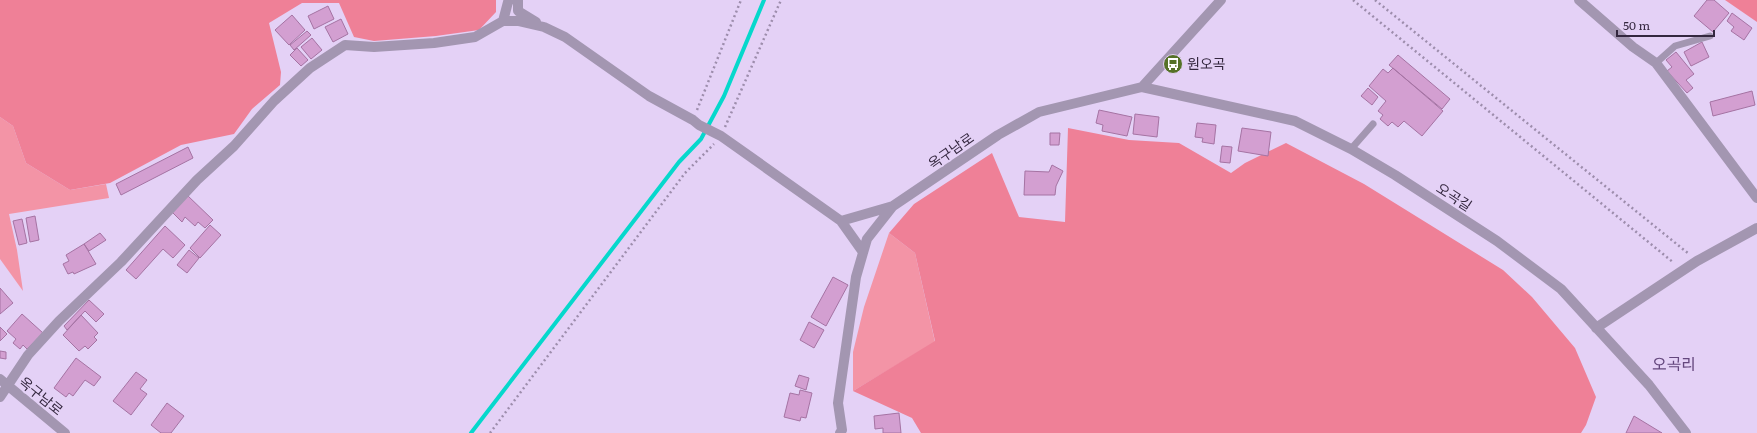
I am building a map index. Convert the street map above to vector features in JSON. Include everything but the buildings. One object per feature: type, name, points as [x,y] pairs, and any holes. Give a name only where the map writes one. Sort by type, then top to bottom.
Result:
[{"type":"street","points":[[504,21],[508,2],[510,0]]},
{"type":"street","points":[[518,0],[518,11],[544,27],[565,37],[649,96],[718,135],[841,221],[863,252]]},
{"type":"street","points":[[1142,87],[1221,0]]},
{"type":"street","points":[[1579,0],[1602,22],[1656,63],[1757,198]]},
{"type":"street","points":[[0,397],[28,356],[59,321],[121,262],[197,180],[234,146],[274,101],[310,68],[345,45],[374,47],[447,41],[475,36],[504,21],[518,21],[544,27]]},
{"type":"street","name":"오곡길","points":[[1142,87],[1295,121],[1351,149],[1497,241],[1561,289],[1649,385],[1686,433]]},
{"type":"street","name":"옥구남로","points":[[841,432],[838,403],[856,277],[867,239],[893,206],[998,135],[1039,112],[1142,87]]},
{"type":"street","points":[[841,221],[893,206]]},
{"type":"street","points":[[1596,328],[1682,270],[1757,228]]},
{"type":"street","name":"옥구남로","points":[[0,379],[65,433]]},
{"type":"lane","points":[[1656,63],[1675,46],[1710,36]]},
{"type":"lane","points":[[1351,149],[1372,124]]},
{"type":"path","points":[[696,123],[741,0]]},
{"type":"path","points":[[490,433],[685,173],[718,135],[780,0]]},
{"type":"path","points":[[1352,0],[1682,270]]},
{"type":"path","points":[[1375,0],[1697,261]]},
{"type":"shaded area","points":[[0,0],[496,0],[496,12],[479,30],[436,36],[374,41],[354,37],[339,3],[302,3],[269,23],[281,72],[280,85],[252,109],[234,134],[181,145],[110,183],[70,190],[26,163],[13,126],[0,117]]},
{"type":"shaded area","points":[[1725,0],[1757,0],[1757,22]]},
{"type":"shaded area","points":[[0,117],[13,126],[26,163],[70,190],[106,184],[109,198],[9,214],[17,250],[23,291],[0,259]]},
{"type":"shaded area","points":[[1068,128],[1129,140],[1179,143],[1231,173],[1245,163],[1286,143],[1364,184],[1503,270],[1532,297],[1575,348],[1596,397],[1586,425],[1581,433],[921,433],[912,418],[853,391],[935,341],[915,253],[889,233],[914,204],[992,153],[1019,217],[1065,222]]},
{"type":"shaded area","points":[[889,233],[915,253],[935,342],[853,391],[853,352],[864,307]]},
{"type":"waterway","points":[[471,433],[679,162],[701,139],[724,96],[764,0]]},
{"type":"place","name":"원오곡","points":[[1173,64]]},
{"type":"district","name":"오곡리","points":[[1674,364]]}]
